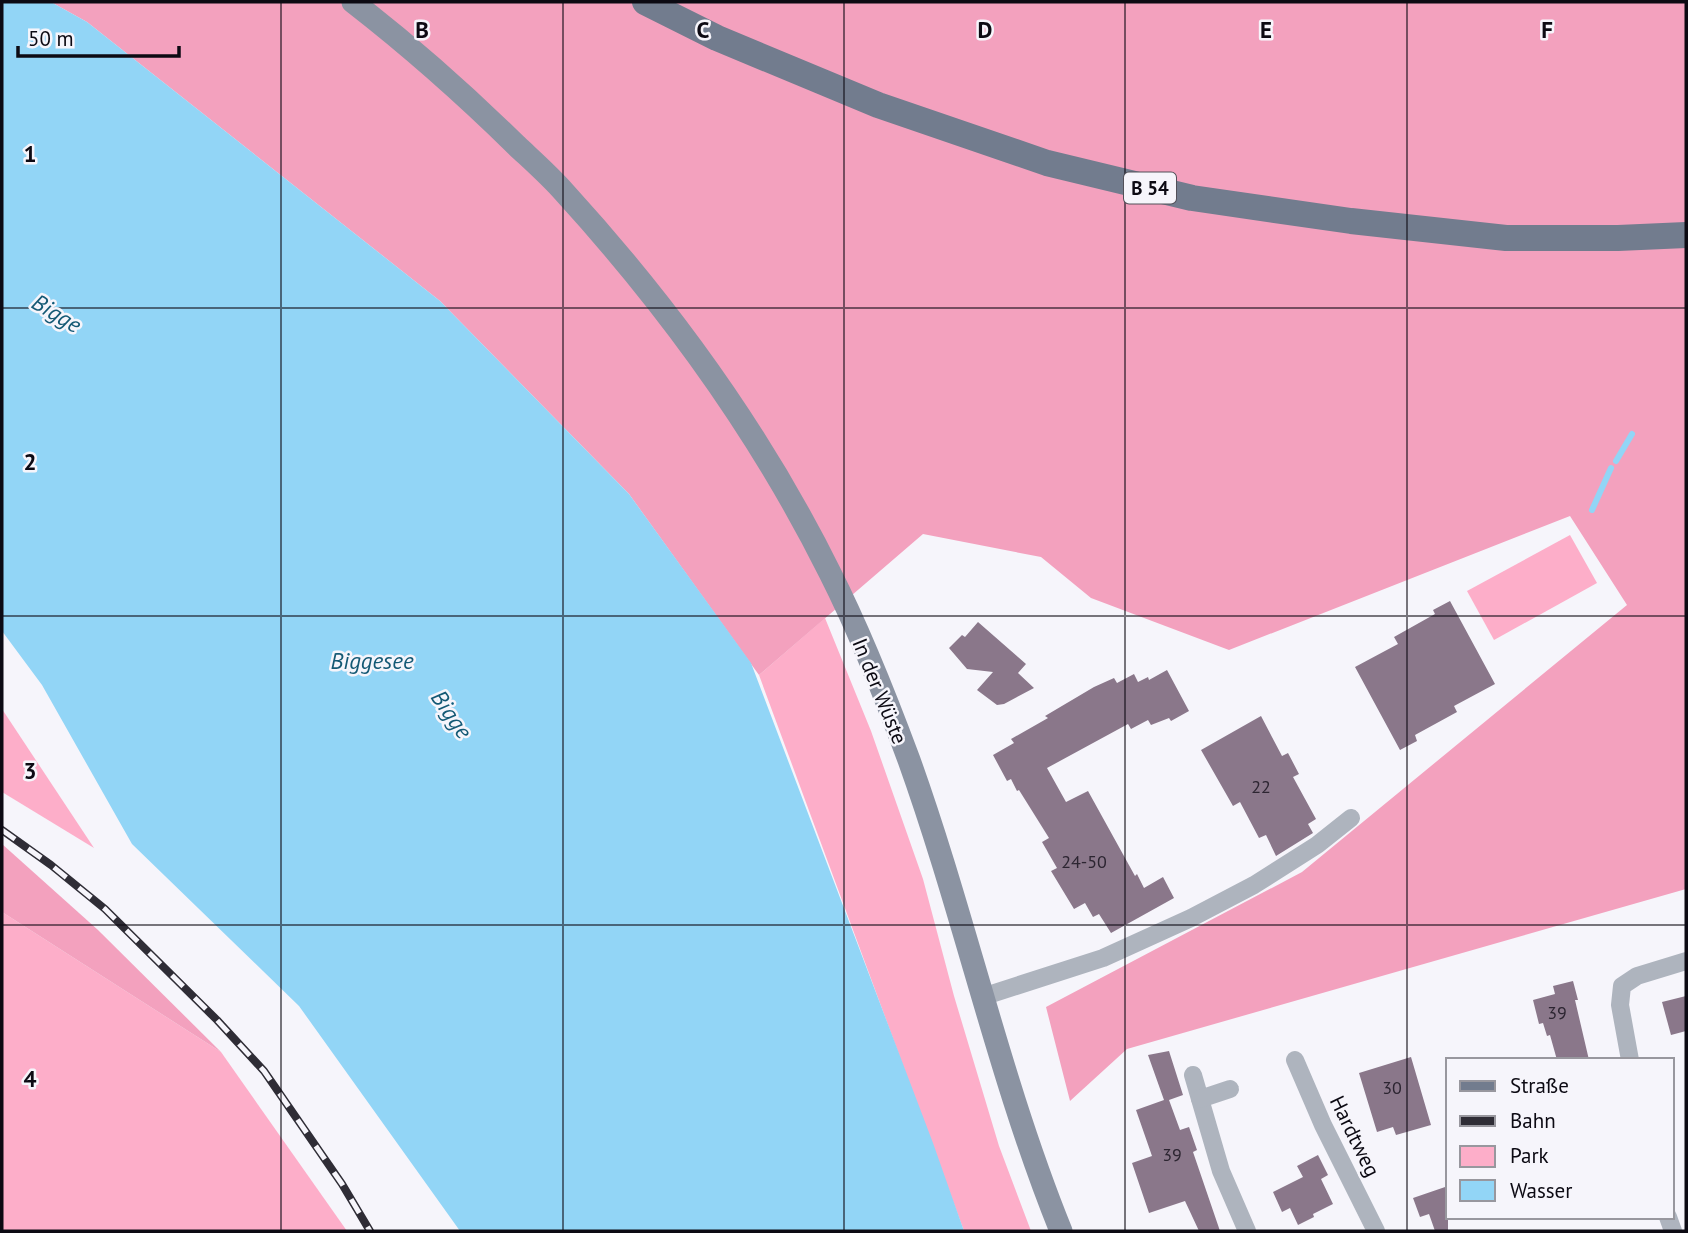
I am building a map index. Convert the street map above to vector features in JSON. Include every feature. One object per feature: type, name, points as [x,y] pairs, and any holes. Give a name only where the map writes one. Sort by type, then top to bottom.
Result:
[{"type":"main road","name":"In der Wüste","points":[[354,2],[481,110],[562,189],[643,283],[732,404],[783,488],[830,573],[876,677],[909,761],[1009,1087],[1061,1231]]},
{"type":"main road","name":"B 54","points":[[645,2],[718,38],[878,106],[1047,163],[1192,198],[1352,221],[1506,238],[1686,235]]},
{"type":"street","points":[[982,997],[1103,958],[1191,918],[1254,886],[1317,845],[1351,818]]},
{"type":"street","points":[[1630,1058],[1620,1005],[1622,986],[1637,976],[1686,961]]},
{"type":"street","name":"Hardtweg","points":[[1294,1060],[1376,1231]]},
{"type":"street","points":[[1193,1075],[1221,1171],[1247,1231]]},
{"type":"street","points":[[1200,1099],[1230,1089]]},
{"type":"green space","points":[[1570,535],[1597,583],[1494,640],[1467,591]]},
{"type":"green space","points":[[825,618],[871,731],[923,879],[954,996],[999,1146],[1031,1231],[964,1231],[759,675]]},
{"type":"green space","points":[[2,709],[94,848],[2,792]]},
{"type":"green space","points":[[2,912],[221,1052],[347,1231],[2,1231]]},
{"type":"shaded area","points":[[51,2],[1686,2],[1686,889],[1127,1049],[1070,1101],[1046,1007],[1302,872],[1627,605],[1570,516],[1229,650],[1091,598],[1041,557],[923,534],[759,675],[629,494],[440,301],[87,22]]},
{"type":"shaded area","points":[[2,844],[98,930],[221,1052],[2,912]]},
{"type":"water","name":"Biggesee","points":[[2,2],[51,2],[87,22],[440,301],[629,494],[751,663],[964,1231],[460,1231],[299,1006],[132,844],[42,685],[2,631]]},
{"type":"building","points":[[1450,601],[1495,684],[1454,706],[1457,712],[1415,735],[1417,741],[1400,750],[1355,667],[1398,644],[1394,637],[1435,614],[1433,610]]},
{"type":"building","points":[[978,622],[1026,664],[1018,673],[1034,688],[997,705],[977,690],[993,672],[967,669],[949,648],[962,635],[965,637]]},
{"type":"building","points":[[1167,670],[1189,711],[1171,721],[1169,718],[1151,725],[1148,720],[1131,729],[1128,724],[1047,768],[1066,802],[1088,791],[1144,888],[1163,877],[1174,898],[1111,933],[1099,914],[1093,917],[1085,903],[1074,909],[1051,871],[1057,868],[1042,842],[1049,838],[1011,779],[1007,781],[993,755],[1014,743],[1011,739],[1048,718],[1045,716],[1094,687],[1114,678],[1117,683],[1134,674],[1138,682],[1148,677],[1149,680]]},
{"type":"building","points":[[1261,716],[1282,756],[1288,753],[1299,774],[1293,777],[1316,819],[1308,824],[1313,833],[1276,856],[1266,835],[1259,838],[1240,802],[1233,806],[1201,750]]},
{"type":"building","points":[[1573,981],[1589,1058],[1556,1058],[1550,1035],[1547,1036],[1543,1023],[1539,1024],[1533,1000],[1555,994],[1553,986]]},
{"type":"building","points":[[1686,996],[1686,1031],[1671,1035],[1662,1002]]},
{"type":"building","points":[[1169,1051],[1183,1095],[1169,1100],[1180,1130],[1189,1127],[1197,1150],[1193,1152],[1220,1231],[1199,1231],[1185,1201],[1149,1213],[1132,1163],[1152,1156],[1136,1110],[1164,1100],[1148,1055]]},
{"type":"building","points":[[1411,1057],[1431,1125],[1396,1135],[1393,1127],[1377,1132],[1359,1073]]},
{"type":"building","points":[[1318,1155],[1328,1175],[1321,1179],[1333,1204],[1298,1225],[1290,1208],[1282,1212],[1273,1192],[1303,1177],[1297,1166]]},
{"type":"building","points":[[1446,1187],[1448,1231],[1435,1231],[1429,1214],[1420,1217],[1413,1198]]},
{"type":"waterway","points":[[1616,461],[1632,434]]},
{"type":"waterway","points":[[1592,510],[1611,468]]},
{"type":"railway","points":[[2,830],[105,909],[217,1020],[264,1071],[342,1184],[370,1231]]},
{"type":"water label","name":"Bigge","points":[[57,313]]},
{"type":"water label","name":"Bigge","points":[[452,714]]}]
